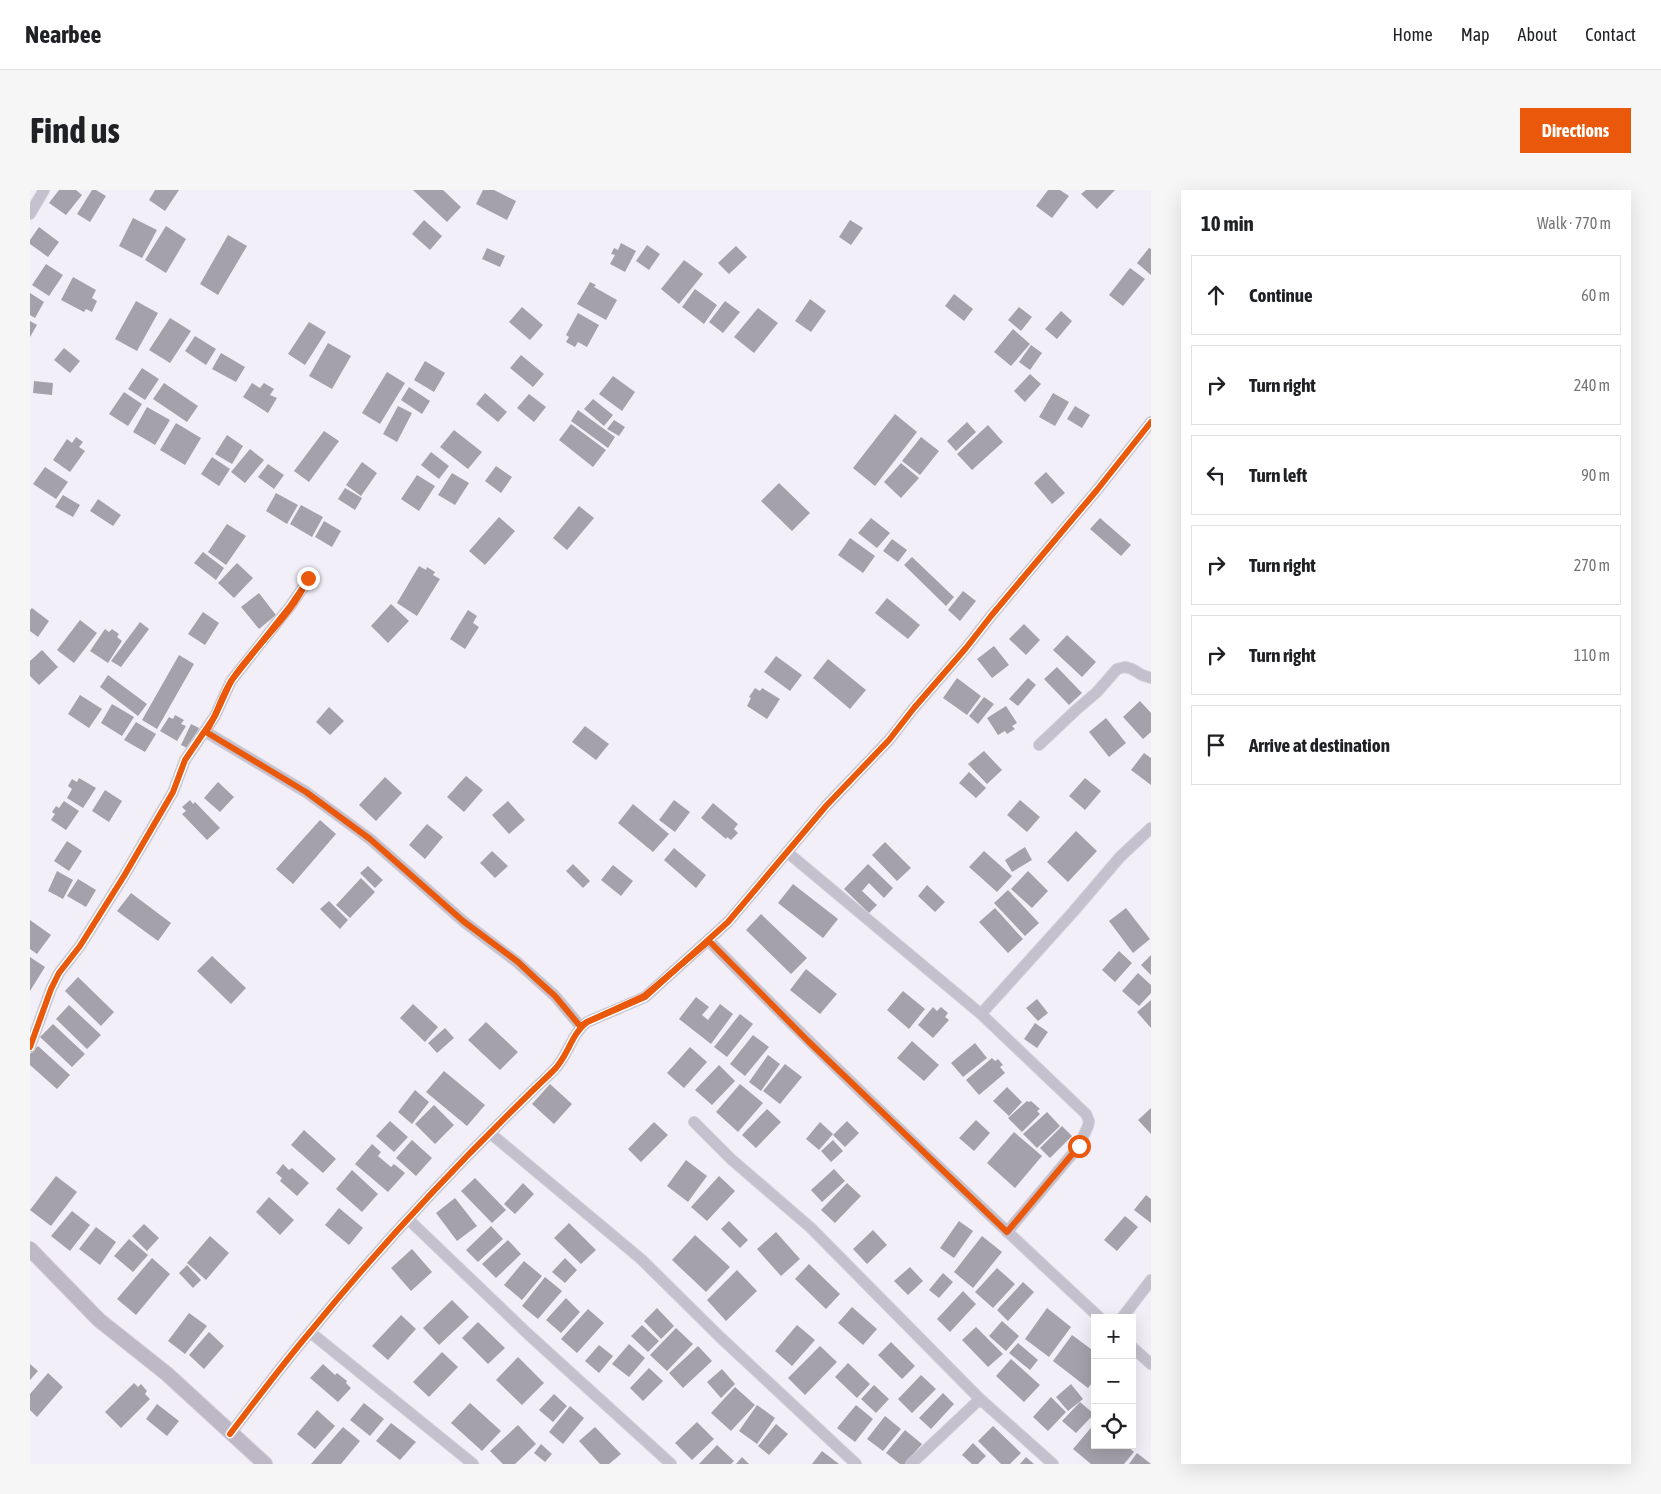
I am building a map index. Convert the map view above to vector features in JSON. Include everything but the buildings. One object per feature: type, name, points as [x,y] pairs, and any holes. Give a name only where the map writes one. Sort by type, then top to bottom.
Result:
[{"type":"street","points":[[30,214],[44,190]]},
{"type":"street","points":[[230,1434],[310,1332],[408,1219],[490,1133],[555,1069],[567,1053],[580,1026],[644,996],[709,941],[728,922],[826,806],[889,740],[1097,490],[1151,422]]},
{"type":"street","points":[[30,1046],[51,989],[59,973],[80,946],[124,876],[173,792],[185,760],[206,732],[215,716],[231,681],[291,605],[308,578]]},
{"type":"street","points":[[1039,745],[1097,692],[1117,669],[1125,667],[1151,678]]},
{"type":"street","points":[[206,732],[306,792],[370,839],[463,921],[518,962],[555,996],[580,1026]]},
{"type":"street","points":[[981,1014],[1120,857],[1151,828]]},
{"type":"street","points":[[787,852],[981,1014],[1086,1114],[1089,1121],[1086,1134],[1079,1146],[1007,1232]]},
{"type":"street","points":[[709,941],[808,1041],[1007,1232],[1096,1314]]},
{"type":"street","points":[[694,1122],[731,1159],[811,1228],[980,1399],[1053,1464]]},
{"type":"street","points":[[490,1133],[641,1259],[720,1337],[856,1464]]},
{"type":"street","points":[[408,1219],[528,1334],[671,1464]]},
{"type":"street","points":[[30,1249],[99,1320],[167,1374],[230,1434],[265,1464]]},
{"type":"street","points":[[1125,1314],[1151,1280]]},
{"type":"street","points":[[310,1332],[473,1464]]},
{"type":"street","points":[[1136,1351],[1151,1364]]},
{"type":"street","points":[[911,1464],[980,1399]]},
{"type":"cycle path","points":[[230,1434],[338,1298],[458,1165],[553,1071],[582,1027],[587,1022],[645,997],[728,922],[826,806],[889,740],[1097,490],[1151,422]]},
{"type":"cycle path","points":[[30,1047],[51,989],[59,973],[80,946],[124,876],[173,792],[185,760],[215,716],[231,681],[291,605],[308,578]]},
{"type":"route","points":[[308,578],[291,605],[231,681],[206,732],[306,792],[370,839],[463,921],[518,962],[555,996],[580,1026],[644,996],[709,941],[808,1041],[1007,1232],[1079,1146]]}]
